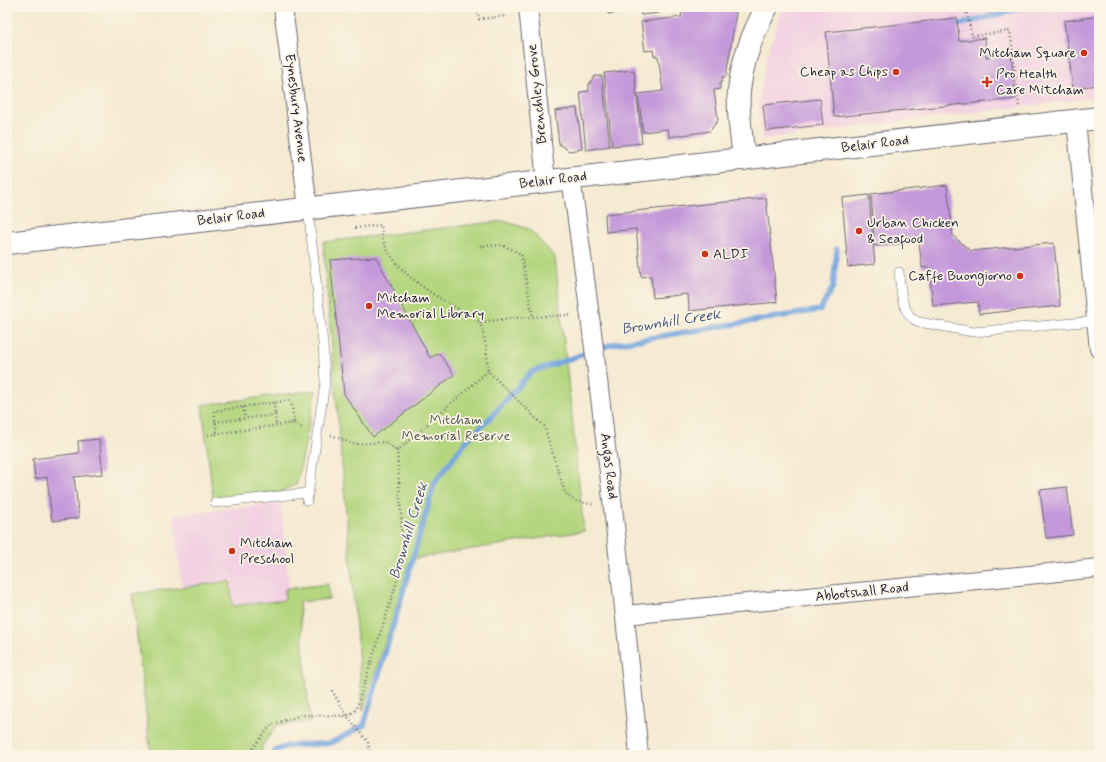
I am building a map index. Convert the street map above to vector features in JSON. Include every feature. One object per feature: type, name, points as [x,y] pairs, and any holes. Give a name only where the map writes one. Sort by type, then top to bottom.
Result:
[{"type":"main road","points":[[744,159],[739,110],[739,91],[755,28],[767,7]]},
{"type":"main road","name":"Belair Road","points":[[7,243],[1099,118]]},
{"type":"street","name":"Eynesbury Avenue","points":[[283,7],[308,208]]},
{"type":"street","name":"Brenchley Grove","points":[[528,7],[546,181]]},
{"type":"street","points":[[1076,121],[1095,268],[1096,321],[1099,349]]},
{"type":"street","name":"Angas Road","points":[[571,178],[591,319],[615,509],[639,755]]},
{"type":"street","name":"Abbotshall Road","points":[[626,615],[1099,568]]},
{"type":"lane","points":[[215,503],[307,497],[325,383],[325,357],[308,208]]},
{"type":"lane","points":[[899,272],[902,295],[906,309],[911,318],[919,322],[972,332],[1096,321]]},
{"type":"path","points":[[477,7],[479,19],[507,16]]},
{"type":"path","points":[[970,7],[966,11],[972,36],[1010,31],[1021,127]]},
{"type":"path","points":[[355,228],[381,225],[383,242],[401,270],[435,295],[454,305],[480,322],[563,316],[591,319]]},
{"type":"path","points":[[480,246],[502,245],[521,254],[533,317]]},
{"type":"path","points":[[480,322],[486,345],[488,371],[544,426],[565,493],[575,501],[615,509]]},
{"type":"path","points":[[397,451],[488,371]]},
{"type":"path","points":[[217,433],[214,411],[291,400],[294,423]]},
{"type":"path","points":[[274,403],[276,425]]},
{"type":"path","points":[[243,407],[245,419]]},
{"type":"path","points":[[215,422],[275,415]]},
{"type":"path","points":[[208,435],[294,423],[302,428]]},
{"type":"path","points":[[248,755],[271,725],[301,715],[347,716],[356,710],[404,559],[397,451],[385,442],[353,444],[317,429]]},
{"type":"path","points":[[331,689],[347,716],[368,742],[370,755]]},
{"type":"shaded area","points":[[783,7],[1099,7],[1099,97],[762,139],[758,105],[767,56]]},
{"type":"shaded area","name":"Mitcham Preschool","points":[[281,503],[289,588],[285,589],[286,600],[234,605],[230,581],[182,588],[174,515]]},
{"type":"green space","name":"Mitcham Memorial Reserve","points":[[503,221],[529,229],[555,257],[584,531],[412,559],[363,710],[323,242]]},
{"type":"green space","points":[[316,390],[297,484],[280,492],[213,499],[202,405]]},
{"type":"green space","points":[[230,581],[233,606],[285,600],[285,589],[328,584],[329,599],[299,602],[310,722],[277,725],[262,746],[261,755],[151,755],[132,594]]},
{"type":"building","points":[[608,7],[659,7],[659,13],[641,15],[640,10],[608,14]]},
{"type":"building","points":[[683,7],[737,7],[726,77],[722,77],[720,89],[714,90],[718,120],[710,131],[669,137],[668,129],[643,132],[638,94],[663,91],[658,56],[654,56],[653,50],[645,51],[641,22],[681,17]]},
{"type":"building","name":"Mitcham Square","points":[[1099,16],[1099,85],[1073,88],[1064,21]]},
{"type":"building","name":"Cheap as Chips","points":[[957,18],[959,41],[985,38],[986,57],[1011,54],[1016,99],[834,117],[826,32]]},
{"type":"building","points":[[634,70],[642,143],[612,146],[604,73]]},
{"type":"building","points":[[595,76],[602,76],[610,146],[586,150],[580,92],[589,91],[589,84]]},
{"type":"building","points":[[820,99],[823,125],[766,131],[763,105]]},
{"type":"building","points":[[577,108],[582,149],[569,151],[559,144],[555,111]]},
{"type":"building","points":[[947,185],[953,236],[971,251],[1054,243],[1060,306],[979,314],[978,302],[933,306],[929,267],[922,268],[919,242],[875,246],[871,194]]},
{"type":"building","name":"Urban Chicken & Seafood","points":[[869,195],[875,264],[848,267],[842,198]]},
{"type":"building","name":"ALDI","points":[[766,198],[777,302],[689,311],[688,294],[653,298],[651,276],[641,277],[636,229],[606,232],[605,214]]},
{"type":"building","name":"Mitcham Memorial Library","points":[[376,257],[430,358],[439,353],[454,375],[373,437],[344,394],[330,260]]},
{"type":"building","points":[[99,439],[103,474],[74,477],[79,518],[52,521],[47,477],[35,479],[33,459],[79,453],[78,441]]},
{"type":"building","points":[[1067,487],[1073,535],[1046,538],[1040,490]]},
{"type":"waterway","name":"Brownhill Creek","points":[[958,25],[1025,7]]},
{"type":"waterway","name":"Brownhill Creek","points":[[274,755],[275,751],[287,746],[331,743],[364,725],[435,482],[468,439],[491,417],[531,372],[613,344],[820,310],[833,287],[837,249]]},
{"type":"place","name":"Mitcham Square","points":[[1084,53]]},
{"type":"place","name":"Cheap as Chips","points":[[896,72]]},
{"type":"place","name":"Pro Health Care Mitcham","points":[[987,82]]},
{"type":"place","name":"Urban Chicken & Seafood","points":[[859,231]]},
{"type":"place","name":"ALDI","points":[[705,254]]},
{"type":"place","name":"Caffe Buongiorno","points":[[1020,276]]},
{"type":"place","name":"Mitcham Memorial Library","points":[[369,306]]},
{"type":"place","name":"Mitcham Preschool","points":[[232,551]]}]
